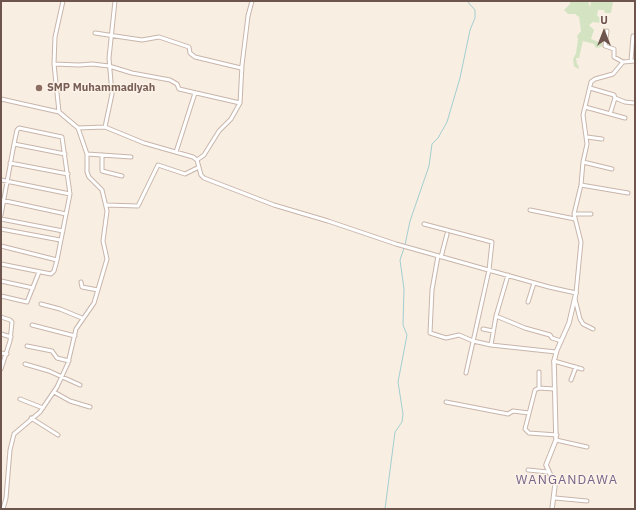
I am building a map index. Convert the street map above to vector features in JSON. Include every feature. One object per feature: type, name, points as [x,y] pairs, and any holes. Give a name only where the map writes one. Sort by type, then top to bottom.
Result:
[{"type":"street","points":[[59,112],[54,64],[55,37],[63,1]]},
{"type":"street","points":[[105,127],[112,94],[112,80],[109,66],[115,1]]},
{"type":"street","points":[[197,160],[204,154],[219,131],[231,120],[240,103],[241,68],[248,16],[252,1]]},
{"type":"street","points":[[608,31],[605,46],[614,49],[614,58],[621,60],[633,61],[633,36]]},
{"type":"street","points":[[95,33],[142,40],[159,37],[189,47],[190,53],[194,57],[241,68]]},
{"type":"street","points":[[552,509],[555,498],[555,483],[548,472],[546,464],[557,435],[554,361],[576,293],[581,242],[575,214],[581,185],[587,137],[583,126],[585,107],[592,80],[612,74],[621,60]]},
{"type":"street","points":[[54,64],[79,66],[92,64],[109,66],[132,73],[170,80],[176,84],[179,89],[240,103]]},
{"type":"street","points":[[590,88],[614,95],[615,98],[634,103]]},
{"type":"street","points":[[176,152],[195,93]]},
{"type":"street","points":[[610,114],[615,98]]},
{"type":"street","points":[[1,99],[59,112],[78,128],[87,154],[86,172],[89,178],[102,190],[107,205],[107,219],[103,241],[107,259],[98,290],[92,306],[82,318],[75,336],[65,378],[56,393],[33,420],[18,429],[12,438],[2,508]]},
{"type":"street","points":[[585,107],[625,118]]},
{"type":"street","points":[[78,128],[105,127],[144,143],[194,157],[197,160],[201,175],[204,178],[274,205],[440,256],[534,283],[576,293]]},
{"type":"street","points":[[1,215],[2,200],[17,130],[19,128],[58,135],[62,139],[70,194],[53,273],[48,274],[1,264]]},
{"type":"street","points":[[587,137],[602,139]]},
{"type":"street","points":[[14,144],[65,154]]},
{"type":"street","points":[[87,154],[131,157]]},
{"type":"street","points":[[102,155],[102,171],[122,176]]},
{"type":"street","points":[[583,162],[612,169]]},
{"type":"street","points":[[10,163],[68,174]]},
{"type":"street","points":[[107,205],[138,206],[158,166],[185,174],[199,167]]},
{"type":"street","points":[[1,180],[70,194]]},
{"type":"street","points":[[581,185],[628,194]]},
{"type":"street","points":[[2,200],[66,214]]},
{"type":"street","points":[[530,210],[575,219]]},
{"type":"street","points":[[575,214],[591,214]]},
{"type":"street","points":[[1,219],[63,231]]},
{"type":"street","points":[[424,224],[492,242],[489,270],[466,373]]},
{"type":"street","points":[[1,229],[60,240]]},
{"type":"street","points":[[447,234],[432,284],[430,332],[446,338],[462,335],[473,341],[491,345],[556,352]]},
{"type":"street","points":[[1,246],[57,260]]},
{"type":"street","points":[[1,296],[27,302],[38,272]]},
{"type":"street","points":[[491,345],[496,316],[508,275]]},
{"type":"street","points":[[1,281],[33,288]]},
{"type":"street","points":[[81,282],[82,287],[98,290]]},
{"type":"street","points":[[528,302],[534,283]]},
{"type":"street","points":[[575,299],[580,319],[583,324],[593,329]]},
{"type":"street","points":[[41,304],[60,309],[82,318]]},
{"type":"street","points":[[496,316],[525,328],[550,335],[552,338],[561,342]]},
{"type":"street","points":[[1,317],[12,321],[12,337],[1,370]]},
{"type":"street","points":[[32,325],[75,336]]},
{"type":"street","points":[[484,329],[493,331]]},
{"type":"street","points":[[1,334],[12,337]]},
{"type":"street","points":[[27,346],[52,351],[57,358],[69,361]]},
{"type":"street","points":[[1,353],[7,354]]},
{"type":"street","points":[[554,361],[582,369]]},
{"type":"street","points":[[25,364],[80,385]]},
{"type":"street","points":[[571,380],[576,367]]},
{"type":"street","points":[[539,372],[539,388]]},
{"type":"street","points":[[554,389],[539,388],[534,392],[525,429],[527,432],[557,435]]},
{"type":"street","points":[[56,393],[90,407]]},
{"type":"street","points":[[20,399],[43,408]]},
{"type":"street","points":[[446,402],[508,414],[513,411],[529,413]]},
{"type":"street","points":[[33,420],[58,435]]},
{"type":"street","points":[[556,440],[587,447]]},
{"type":"street","points":[[528,470],[548,472]]},
{"type":"street","points":[[555,498],[587,501]]},
{"type":"green space","points":[[570,1],[588,1],[590,7],[591,1],[616,1],[613,2],[611,13],[605,13],[604,10],[598,10],[597,16],[602,18],[601,23],[593,22],[589,25],[594,30],[591,39],[604,44],[601,47],[596,48],[594,44],[583,41],[579,58],[576,58],[579,66],[578,69],[574,66],[573,59],[576,53],[577,36],[581,31],[579,17],[575,14],[568,14],[564,10],[570,4]]},
{"type":"waterway","points":[[405,245],[410,221],[429,166],[432,144],[438,138],[447,122],[460,78],[470,30],[475,18],[475,10],[467,1]]},
{"type":"waterway","points":[[385,509],[395,432],[402,422],[403,414],[398,382],[407,335],[403,325],[404,289],[400,260],[404,248]]},
{"type":"place","name":"SMP Muhammadiyah","points":[[39,88]]},
{"type":"district","name":"WANGANDAWA","points":[[567,480]]}]
